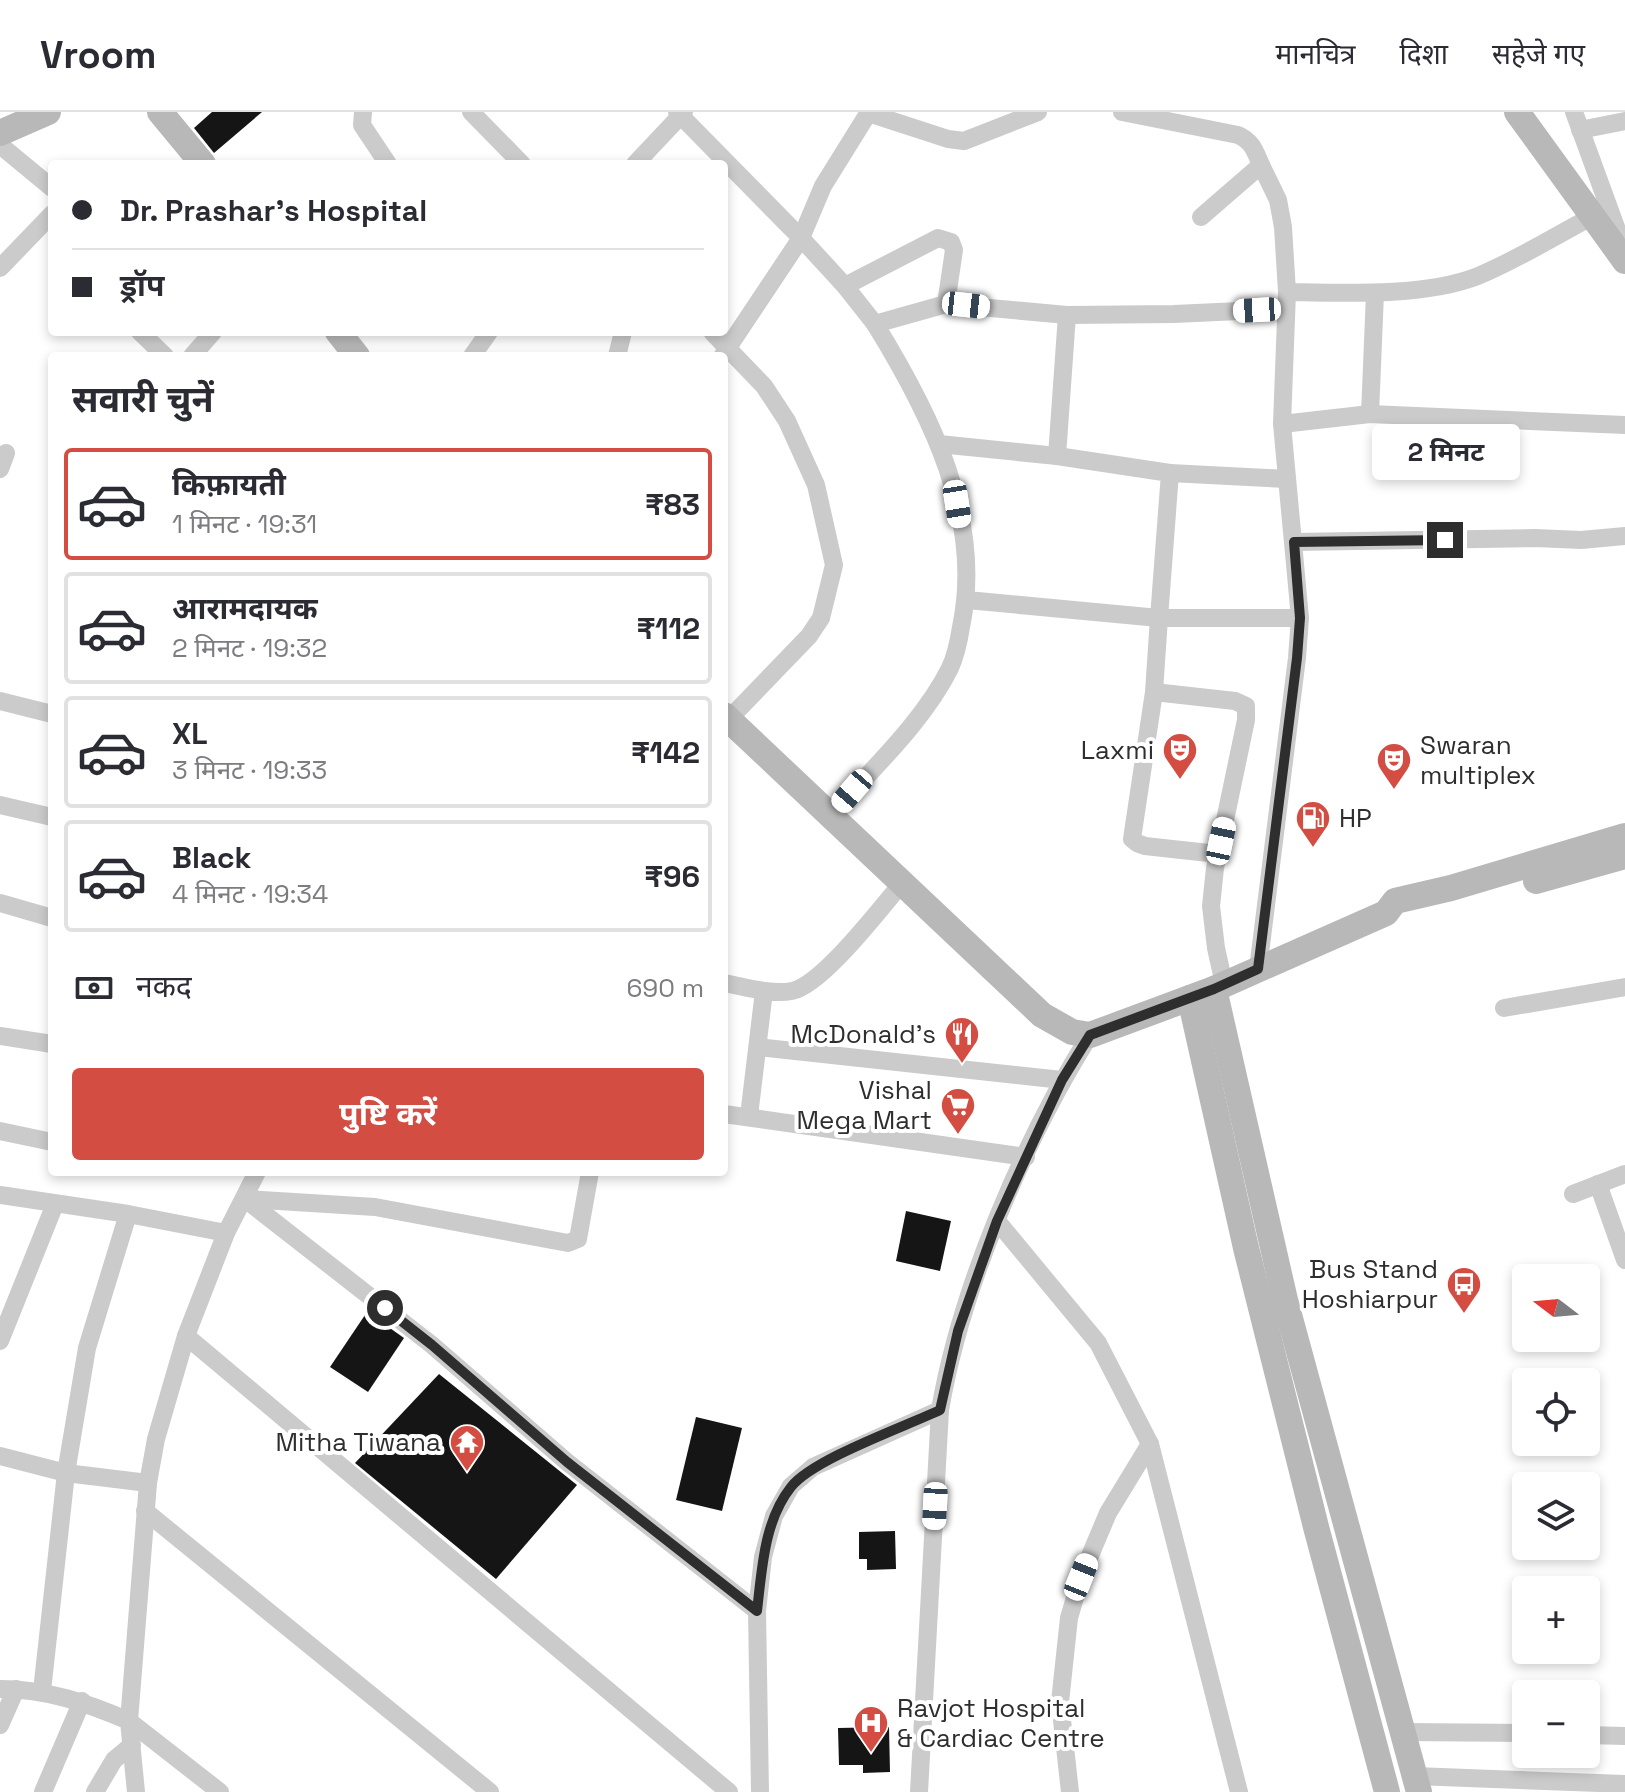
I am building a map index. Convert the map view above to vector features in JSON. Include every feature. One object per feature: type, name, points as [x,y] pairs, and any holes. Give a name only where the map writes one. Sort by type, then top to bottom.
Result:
[{"type":"main road","points":[[0,133],[48,112]]},
{"type":"main road","points":[[160,112],[200,160]]},
{"type":"main road","points":[[1517,112],[1625,261]]},
{"type":"main road","points":[[341,336],[354,352]]},
{"type":"main road","points":[[728,718],[1042,1015],[1072,1032],[1090,1035],[1209,990],[1386,913],[1395,901],[1451,888],[1625,836]]},
{"type":"main road","points":[[1386,913],[1398,918],[1457,904],[1625,856]]},
{"type":"main road","points":[[1209,990],[1236,1148],[1316,1527],[1387,1792]]},
{"type":"main road","points":[[1236,1148],[1285,1300],[1417,1784]]},
{"type":"street","points":[[363,112],[362,125],[385,160]]},
{"type":"street","points":[[471,112],[518,160]]},
{"type":"street","points":[[725,352],[801,238],[823,186],[868,113],[948,139],[964,141],[1038,112]]},
{"type":"street","points":[[1122,112],[1246,139],[1254,148],[1278,200],[1283,227],[1282,424],[1300,618],[1258,969]]},
{"type":"street","points":[[639,160],[680,113],[725,160]]},
{"type":"street","points":[[1625,121],[1577,121],[1625,251]]},
{"type":"street","points":[[0,145],[48,185]]},
{"type":"street","points":[[728,163],[845,286],[875,324],[911,383],[939,444],[957,504],[965,552],[967,600],[952,664],[938,689],[832,814]]},
{"type":"street","points":[[1201,217],[1261,165]]},
{"type":"street","points":[[875,324],[946,304],[1067,315],[1174,314],[1451,283],[1477,277],[1593,216]]},
{"type":"street","points":[[0,268],[48,218]]},
{"type":"street","points":[[845,286],[938,238],[946,238],[954,250],[946,304]]},
{"type":"street","points":[[1370,414],[1375,293]]},
{"type":"street","points":[[1057,456],[1067,315]]},
{"type":"street","points":[[144,336],[161,352]]},
{"type":"street","points":[[196,352],[210,336]]},
{"type":"street","points":[[728,355],[764,386],[787,421],[816,485],[834,565],[821,618],[809,636],[728,716]]},
{"type":"street","points":[[1282,424],[1370,414],[1625,425]]},
{"type":"street","points":[[939,444],[1057,456],[1170,473],[1287,479]]},
{"type":"street","points":[[1170,473],[1154,692],[1132,839],[1145,846],[1218,854]]},
{"type":"street","points":[[1294,542],[1581,540],[1625,536]]},
{"type":"street","points":[[967,600],[1159,618],[1300,618]]},
{"type":"street","points":[[1154,692],[1235,701],[1246,706],[1246,720],[1218,854],[1211,906],[1216,948],[1209,990]]},
{"type":"street","points":[[0,701],[48,713]]},
{"type":"street","points":[[0,805],[48,816]]},
{"type":"street","points":[[728,984],[764,991],[791,991],[806,986],[825,971],[902,883]]},
{"type":"street","points":[[0,903],[48,917]]},
{"type":"street","points":[[1504,1008],[1625,987]]},
{"type":"street","points":[[749,1116],[764,991]]},
{"type":"street","points":[[919,1792],[940,1410],[958,1331],[997,1221],[1062,1080],[1090,1035]]},
{"type":"street","points":[[0,1036],[48,1043]]},
{"type":"street","points":[[758,1047],[1062,1080]]},
{"type":"street","points":[[728,1114],[1026,1157]]},
{"type":"street","points":[[0,1131],[48,1141]]},
{"type":"street","points":[[1573,1194],[1625,1174]]},
{"type":"street","points":[[136,1792],[129,1721],[145,1511],[156,1439],[186,1336],[226,1233],[255,1176]]},
{"type":"street","points":[[245,1199],[375,1207],[568,1243],[578,1239],[589,1176]]},
{"type":"street","points":[[1598,1184],[1625,1260]]},
{"type":"street","points":[[0,1195],[128,1214],[226,1233]]},
{"type":"street","points":[[245,1199],[432,1345],[567,1462],[757,1611]]},
{"type":"street","points":[[0,1341],[55,1204]]},
{"type":"street","points":[[42,1691],[66,1473],[87,1348],[128,1214]]},
{"type":"street","points":[[997,1221],[1098,1343],[1150,1444],[1239,1792]]},
{"type":"street","points":[[186,1336],[729,1792]]},
{"type":"street","points":[[760,1792],[757,1611],[763,1557],[774,1516],[791,1486],[813,1467],[940,1410]]},
{"type":"street","points":[[1070,1792],[1060,1702],[1069,1618],[1081,1577],[1108,1513],[1150,1444]]},
{"type":"street","points":[[0,1456],[66,1473],[148,1483]]},
{"type":"street","points":[[145,1511],[490,1792]]},
{"type":"street","points":[[0,1725],[8,1689],[42,1691],[82,1701],[129,1721],[220,1792]]},
{"type":"street","points":[[43,1792],[82,1701]]},
{"type":"street","points":[[1404,1732],[1512,1733]]},
{"type":"street","points":[[1600,1735],[1625,1736]]},
{"type":"street","points":[[95,1792],[114,1760],[132,1745]]},
{"type":"street","points":[[1417,1784],[1625,1784]]},
{"type":"building","points":[[212,112],[262,112],[214,153],[194,128]]},
{"type":"building","points":[[906,1211],[951,1221],[940,1271],[896,1261]]},
{"type":"building","points":[[367,1312],[404,1338],[368,1392],[330,1367]]},
{"type":"building","name":"Mitha Tiwana","points":[[439,1374],[577,1485],[496,1579],[355,1463]]},
{"type":"building","points":[[696,1417],[742,1428],[722,1511],[676,1500]]},
{"type":"building","points":[[895,1531],[896,1569],[867,1570],[867,1559],[859,1559],[859,1532]]},
{"type":"building","points":[[889,1727],[890,1772],[863,1773],[863,1765],[839,1765],[838,1728]]},
{"type":"place","name":"Laxmi","points":[[1180,781]]},
{"type":"place","name":"Swaran multiplex","points":[[1394,791]]},
{"type":"place","name":"HP","points":[[1313,849]]},
{"type":"place","name":"McDonald's","points":[[962,1065]]},
{"type":"place","name":"Vishal Mega Mart","points":[[958,1136]]},
{"type":"place","name":"Bus Stand Hoshiarpur","points":[[1464,1315]]},
{"type":"place","name":"Mitha Tiwana","points":[[467,1473]]},
{"type":"place","name":"Ravjot Hospital & Cardiac Centre","points":[[871,1754]]},
{"type":"route","points":[[385,1308],[567,1462],[757,1611],[763,1557],[774,1516],[791,1486],[813,1467],[940,1410],[958,1331],[997,1221],[1062,1080],[1090,1035],[1214,989],[1258,969],[1297,658],[1300,618],[1294,542],[1445,540]]}]
